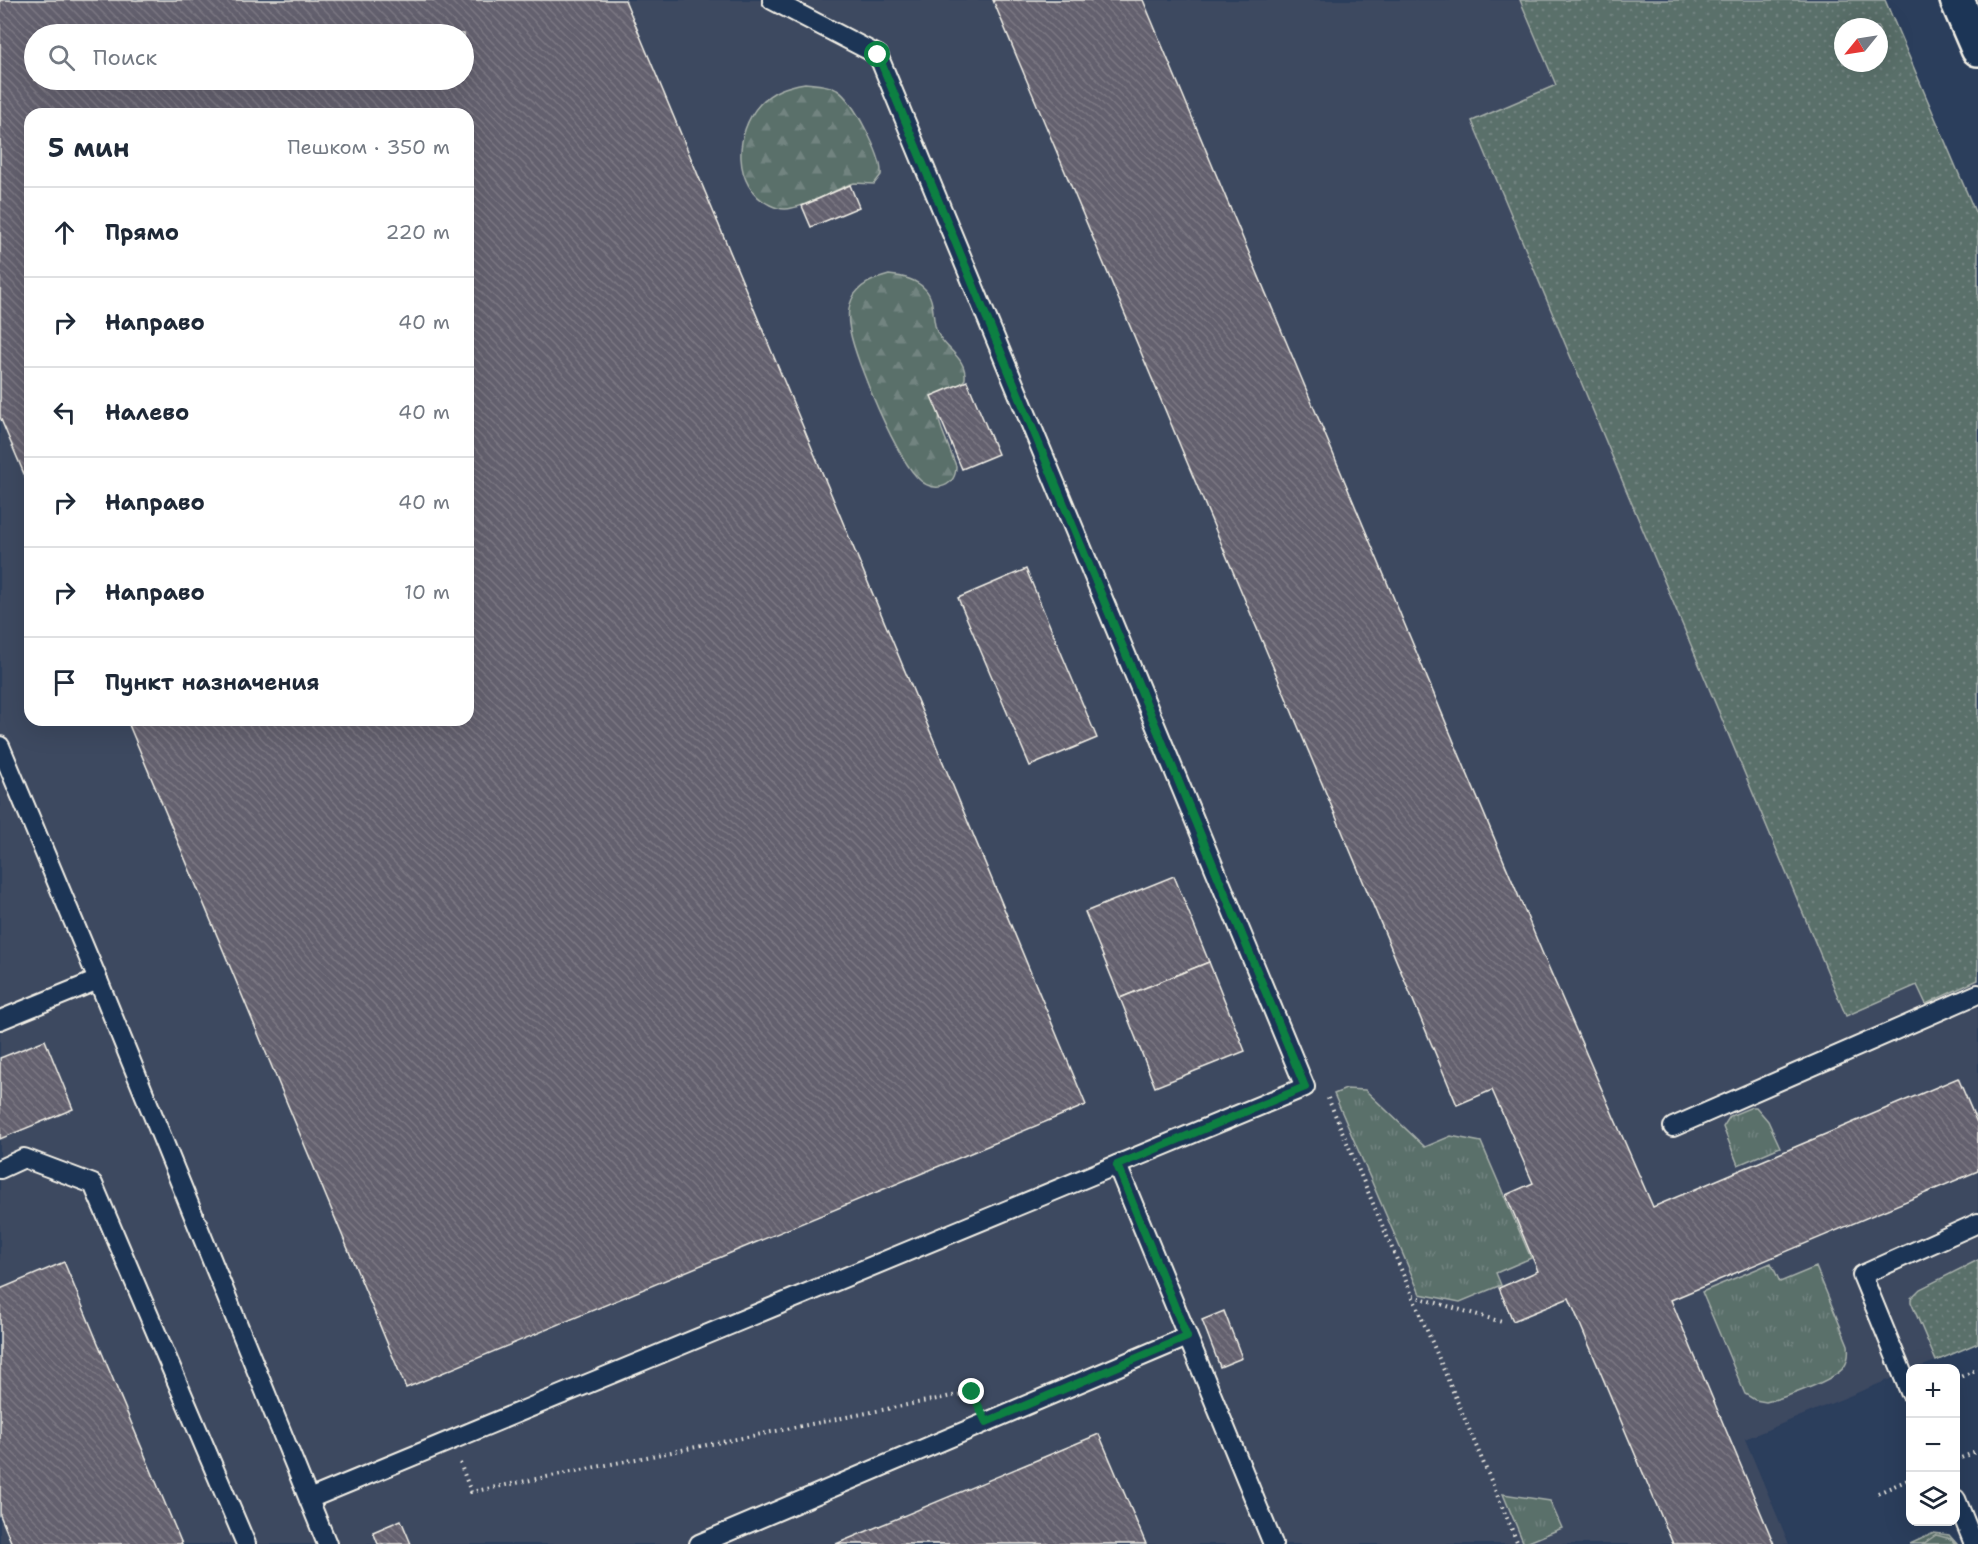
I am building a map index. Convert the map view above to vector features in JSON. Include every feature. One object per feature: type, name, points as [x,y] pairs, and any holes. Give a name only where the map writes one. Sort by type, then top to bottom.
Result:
[{"type":"main road","points":[[1957,0],[1978,49]]},
{"type":"lane","points":[[309,1499],[1305,1087],[878,55],[772,0]]},
{"type":"lane","points":[[0,746],[98,980],[327,1544]]},
{"type":"lane","points":[[0,1020],[98,980]]},
{"type":"lane","points":[[1673,1128],[1978,994]]},
{"type":"lane","points":[[0,1169],[24,1158],[93,1184],[246,1544]]},
{"type":"lane","points":[[1117,1165],[1273,1544]]},
{"type":"lane","points":[[1906,1380],[1862,1275],[1978,1223]]},
{"type":"lane","points":[[699,1544],[1187,1337]]},
{"type":"lane","points":[[1960,1509],[1974,1544]]},
{"type":"path","points":[[1305,1087],[1320,1081],[1518,1544]]},
{"type":"path","points":[[1412,1296],[1502,1323]]},
{"type":"path","points":[[1960,1377],[1978,1369]]},
{"type":"path","points":[[451,1440],[471,1492],[972,1392],[986,1422]]},
{"type":"path","points":[[1960,1458],[1978,1450]]},
{"type":"path","points":[[1878,1493],[1906,1481]]},
{"type":"shaded area","points":[[0,0],[1520,0],[1556,85],[1472,121],[1846,1016],[1918,985],[1926,1004],[1978,980],[1978,1260],[1920,1289],[1911,1298],[1936,1361],[1928,1364],[1906,1364],[1906,1373],[1745,1439],[1789,1544],[0,1544]]},
{"type":"green space","points":[[1520,0],[1885,0],[1978,219],[1978,980],[1926,1004],[1917,985],[1846,1016],[1472,121],[1556,85]]},
{"type":"green space","points":[[805,83],[830,87],[844,96],[866,130],[877,156],[881,175],[874,184],[854,183],[798,207],[778,208],[758,197],[749,186],[743,173],[741,158],[745,129],[751,116],[765,99],[780,90]]},
{"type":"green space","points":[[889,275],[912,280],[928,292],[937,332],[959,359],[965,371],[965,379],[940,410],[939,421],[956,466],[952,479],[944,486],[927,485],[911,470],[879,410],[860,365],[850,331],[848,319],[850,303],[855,294],[868,283]]},
{"type":"green space","points":[[1346,1089],[1365,1090],[1425,1147],[1451,1136],[1481,1142],[1531,1258],[1496,1273],[1501,1285],[1460,1302],[1420,1294],[1334,1094]]},
{"type":"green space","points":[[1756,1107],[1768,1121],[1780,1147],[1738,1165],[1723,1127],[1730,1116]]},
{"type":"green space","points":[[1978,1260],[1978,1343],[1936,1361],[1911,1298],[1920,1289]]},
{"type":"green space","points":[[1771,1263],[1780,1282],[1816,1267],[1848,1345],[1848,1354],[1844,1367],[1830,1378],[1796,1393],[1766,1402],[1755,1400],[1745,1394],[1702,1292]]},
{"type":"green space","points":[[1503,1494],[1550,1501],[1562,1528],[1524,1544]]},
{"type":"green space","points":[[1934,1533],[1949,1535],[1957,1544],[1910,1544]]},
{"type":"green space","points":[[1936,1535],[1951,1539],[1955,1544],[1923,1544]]},
{"type":"building","points":[[0,0],[625,0],[1086,1105],[406,1388],[130,726],[474,726],[474,108],[24,108],[24,474],[0,417]]},
{"type":"building","points":[[993,0],[1143,0],[1542,952],[1653,1207],[1958,1078],[1978,1125],[1978,1171],[1671,1300],[1774,1544],[1673,1544],[1569,1298],[1513,1321],[1499,1288],[1538,1271],[1506,1195],[1533,1183],[1492,1090],[1457,1105]]},
{"type":"building","points":[[850,185],[859,207],[811,227],[802,206]]},
{"type":"building","points":[[967,381],[998,454],[962,469],[931,396]]},
{"type":"building","points":[[1026,569],[1097,738],[1030,766],[958,598]]},
{"type":"building","points":[[1174,876],[1209,962],[1120,998],[1085,912]]},
{"type":"building","points":[[1209,962],[1245,1051],[1155,1087],[1120,998]]},
{"type":"building","points":[[45,1040],[73,1109],[0,1139],[0,1058]]},
{"type":"building","points":[[64,1262],[182,1544],[12,1544],[0,1515],[0,1289]]},
{"type":"building","points":[[1224,1311],[1242,1358],[1220,1367],[1202,1320]]},
{"type":"building","points":[[1099,1434],[1146,1544],[836,1544]]},
{"type":"building","points":[[401,1520],[411,1544],[378,1544],[373,1532]]},
{"type":"route","points":[[878,55],[1305,1087],[1117,1165],[1187,1337],[986,1422],[972,1392]]}]
